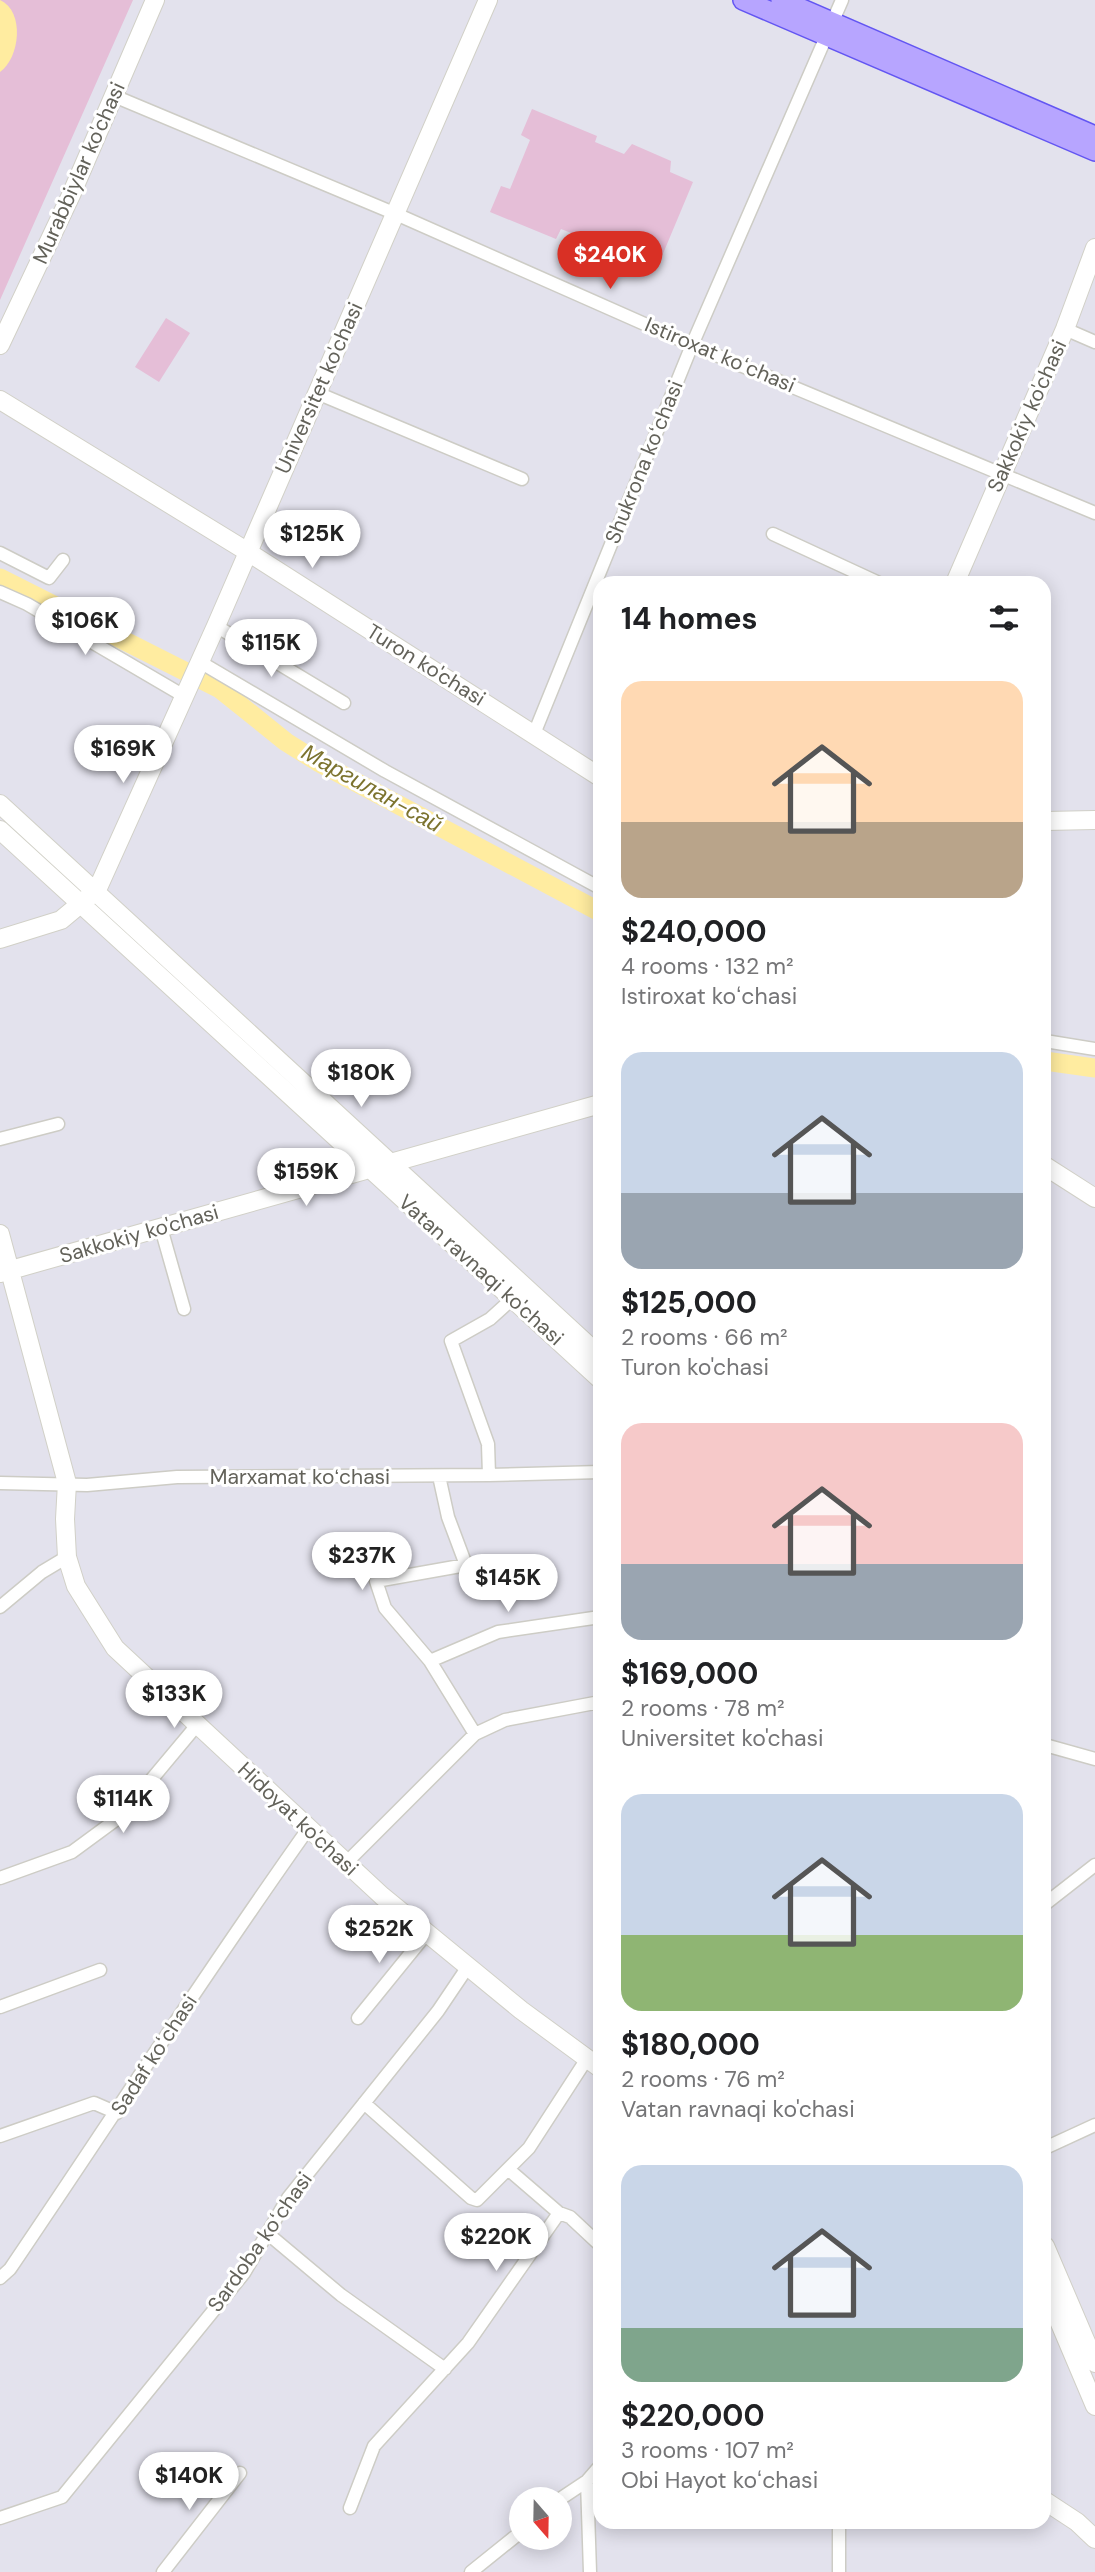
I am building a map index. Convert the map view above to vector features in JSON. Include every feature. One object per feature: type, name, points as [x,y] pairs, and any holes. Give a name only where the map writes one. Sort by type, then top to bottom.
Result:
[{"type":"main road","points":[[743,0],[830,29],[1095,136]]},
{"type":"main road","points":[[780,0],[830,29],[1095,151]]},
{"type":"street","name":"Murabbiylar ko'chasi","points":[[0,345],[155,0]]},
{"type":"street","name":"Universitet ko'chasi","points":[[0,939],[61,920],[83,905],[97,890],[216,626],[488,0]]},
{"type":"street","name":"Shukrona koʻchasi","points":[[598,576],[692,345],[842,0]]},
{"type":"street","name":"Istiroxat koʻchasi","points":[[114,96],[396,214],[692,345],[1095,513]]},
{"type":"street","name":"Sakkokiy ko'chasi","points":[[958,576],[1065,329],[1095,248]]},
{"type":"street","points":[[1065,329],[1095,342]]},
{"type":"street","points":[[317,393],[522,479]]},
{"type":"street","name":"Turon ko'chasi","points":[[0,400],[248,552],[593,772]]},
{"type":"street","points":[[773,534],[863,576]]},
{"type":"street","points":[[0,553],[49,578],[62,560]]},
{"type":"street","name":"Shukrona koʻchasi","points":[[534,734],[593,589]]},
{"type":"street","points":[[0,592],[27,604],[184,696]]},
{"type":"street","points":[[216,626],[344,703]]},
{"type":"street","points":[[200,662],[385,771],[593,884]]},
{"type":"street","points":[[0,804],[97,890]]},
{"type":"street","points":[[1051,821],[1095,820]]},
{"type":"street","points":[[0,830],[83,905]]},
{"type":"street","name":"Vatan ravnaqi ko'chasi","points":[[97,890],[593,1350]]},
{"type":"street","name":"Vatan ravnaqi ko'chasi","points":[[83,905],[593,1373]]},
{"type":"street","points":[[1051,1042],[1095,1049]]},
{"type":"street","name":"Sakkokiy ko'chasi","points":[[5,1272],[372,1171],[593,1106]]},
{"type":"street","points":[[0,1139],[58,1124]]},
{"type":"street","points":[[1051,1170],[1095,1198]]},
{"type":"street","points":[[161,1227],[184,1309]]},
{"type":"street","name":"Hidoyat ko'chasi","points":[[0,1234],[5,1272],[67,1483],[67,1557],[76,1586],[115,1648],[346,1863],[540,2025],[593,2062]]},
{"type":"street","points":[[489,1475],[488,1444],[451,1340],[490,1319],[512,1299]]},
{"type":"street","name":"Marxamat koʻchasi","points":[[0,1483],[87,1485],[177,1476],[439,1476],[593,1472]]},
{"type":"street","points":[[439,1476],[448,1517],[466,1565],[376,1581],[385,1608],[430,1661],[475,1734]]},
{"type":"street","points":[[0,1606],[42,1572],[67,1557]]},
{"type":"street","points":[[430,1661],[498,1632],[593,1617]]},
{"type":"street","points":[[346,1863],[475,1734],[505,1720],[593,1705]]},
{"type":"street","points":[[0,1878],[72,1852],[118,1818],[197,1725]]},
{"type":"street","points":[[1051,1747],[1095,1759]]},
{"type":"street","name":"Sadaf koʻchasi","points":[[0,2278],[10,2269],[117,2113],[218,1955],[308,1829]]},
{"type":"street","points":[[1051,1899],[1095,1865]]},
{"type":"street","points":[[358,2018],[427,1933]]},
{"type":"street","name":"Sardoba koʻchasi","points":[[0,2518],[62,2497],[244,2273],[288,2198],[438,2011],[469,1965]]},
{"type":"street","points":[[0,2007],[100,1970]]},
{"type":"street","points":[[364,2103],[471,2198],[477,2200],[529,2148],[593,2064]]},
{"type":"street","points":[[0,2136],[94,2103],[117,2113]]},
{"type":"street","points":[[1051,2145],[1095,2125]]},
{"type":"street","points":[[508,2169],[593,2238]]},
{"type":"street","points":[[350,2508],[374,2446],[468,2343],[559,2213]]},
{"type":"street","points":[[267,2233],[341,2295],[445,2370]]},
{"type":"street","points":[[1051,2260],[1095,2363]]},
{"type":"street","points":[[1051,2302],[1095,2406]]},
{"type":"street","points":[[163,2572],[240,2473]]},
{"type":"street","points":[[572,2491],[593,2474]]},
{"type":"street","points":[[587,2481],[590,2572]]},
{"type":"street","points":[[1051,2505],[1077,2522],[1095,2539]]},
{"type":"street","points":[[839,2529],[839,2572]]},
{"type":"street","points":[[471,2572],[509,2541]]},
{"type":"shaded area","points":[[0,0],[133,0],[0,300]]},
{"type":"shaded area","points":[[0,0],[13,14],[17,35],[12,56],[0,72]]},
{"type":"shaded area","points":[[532,109],[597,136],[595,142],[624,154],[632,144],[671,161],[670,172],[693,182],[657,268],[635,259],[628,270],[587,252],[589,240],[561,229],[556,239],[490,212],[501,186],[510,189],[530,140],[521,135]]},
{"type":"shaded area","points":[[166,318],[190,333],[159,382],[135,367]]},
{"type":"waterway","name":"Маргилан-сай","points":[[0,578],[220,689],[286,742],[318,762],[593,908]]},
{"type":"waterway","name":"Маргилан-сай","points":[[1051,1062],[1095,1068]]}]
